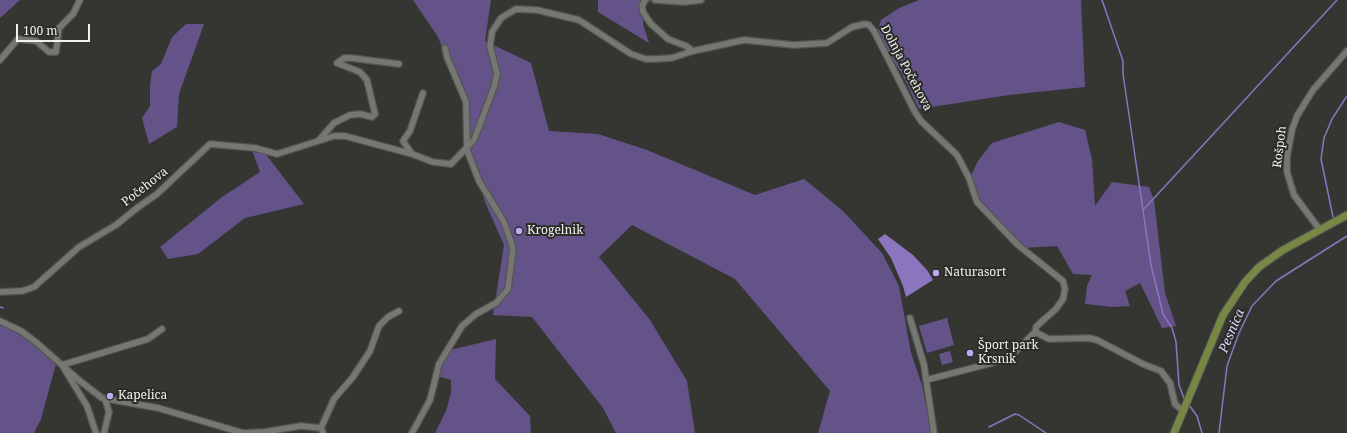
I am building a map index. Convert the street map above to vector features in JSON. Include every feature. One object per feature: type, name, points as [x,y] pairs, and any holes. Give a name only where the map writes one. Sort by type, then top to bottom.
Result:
[{"type":"main road","points":[[1174,433],[1223,315],[1241,286],[1271,257],[1347,215]]},
{"type":"street","points":[[0,60],[18,39],[36,41],[49,52],[56,52],[59,28],[73,14],[80,0]]},
{"type":"street","points":[[645,0],[642,6],[643,12],[651,24],[668,39],[686,46],[693,51]]},
{"type":"street","points":[[655,0],[685,2],[701,0]]},
{"type":"street","name":"Dolnja Počehova","points":[[467,150],[474,140],[494,87],[497,74],[490,46],[492,32],[501,18],[516,9],[537,10],[579,20],[631,54],[646,59],[668,59],[693,51],[744,40],[794,45],[827,43],[852,27],[861,24],[871,27],[921,121],[957,154],[969,178],[977,202],[1018,245],[1063,281],[1065,289],[1063,299],[1056,309],[1010,356],[992,364],[926,380]]},
{"type":"street","points":[[412,433],[430,400],[439,364],[462,326],[476,314],[496,303],[508,289],[513,248],[504,222],[479,181],[467,150],[466,102],[449,64],[445,48]]},
{"type":"street","name":"Rošpoh","points":[[1320,230],[1294,195],[1287,172],[1287,157],[1292,130],[1297,116],[1313,90],[1347,51]]},
{"type":"street","name":"Počehova","points":[[313,144],[322,138],[334,123],[350,115],[360,114],[372,117],[375,114],[367,80],[360,72],[337,63],[344,58],[351,58],[399,64]]},
{"type":"street","points":[[412,154],[404,141],[410,131],[423,93]]},
{"type":"street","name":"Počehova","points":[[0,292],[22,291],[34,287],[79,247],[116,225],[157,194],[210,144],[255,148],[278,154],[334,136],[345,136],[447,165],[451,164],[467,150]]},
{"type":"street","points":[[0,321],[21,331],[97,395],[164,410],[243,433],[264,432],[290,427],[322,431],[334,398],[353,377],[370,351],[379,326],[388,317],[399,311]]},
{"type":"street","points":[[910,318],[924,365],[934,433]]},
{"type":"street","points":[[62,365],[148,339],[162,329]]},
{"type":"street","points":[[1035,332],[1049,339],[1089,338],[1097,340],[1143,364],[1161,370],[1170,382],[1175,404],[1186,404]]},
{"type":"street","points":[[62,365],[87,406],[96,433]]},
{"type":"street","points":[[104,433],[109,412],[105,398]]},
{"type":"shaded area","points":[[0,0],[20,0],[0,18]]},
{"type":"shaded area","points":[[413,0],[491,0],[485,41],[531,63],[549,131],[598,134],[647,150],[755,195],[804,179],[843,211],[882,253],[899,286],[911,353],[922,385],[932,433],[818,433],[830,391],[735,279],[632,225],[599,257],[650,320],[687,381],[695,433],[616,433],[603,408],[532,317],[493,315],[504,245],[485,202],[465,140],[462,97],[438,37]]},
{"type":"shaded area","points":[[598,0],[651,0],[645,6],[643,24],[649,43],[598,12]]},
{"type":"shaded area","points":[[919,0],[1081,0],[1085,87],[1009,95],[919,109],[901,72],[887,53],[878,30],[881,20],[899,8]]},
{"type":"shaded area","points":[[186,24],[204,24],[179,94],[177,127],[149,144],[142,118],[150,106],[152,71],[161,64],[172,37]]},
{"type":"shaded area","points":[[1059,122],[1085,130],[1092,159],[1095,206],[1112,182],[1149,187],[1154,200],[1165,293],[1176,326],[1162,328],[1140,283],[1125,291],[1130,306],[1113,307],[1085,304],[1087,286],[1092,275],[1073,274],[1057,246],[1023,248],[979,201],[970,178],[978,161],[992,143]]},
{"type":"shaded area","points":[[258,144],[304,204],[245,218],[198,254],[168,259],[160,247],[222,197],[260,172],[252,150]]},
{"type":"shaded area","points":[[885,234],[913,255],[927,270],[933,280],[906,297],[891,258],[878,239]]},
{"type":"shaded area","points":[[947,318],[954,345],[927,353],[919,326]]},
{"type":"shaded area","points":[[0,320],[57,360],[41,419],[34,433],[0,433]]},
{"type":"shaded area","points":[[496,339],[495,379],[530,416],[531,433],[435,433],[446,411],[451,392],[451,380],[437,376],[450,350]]},
{"type":"shaded area","points":[[950,351],[953,362],[942,365],[939,354]]},
{"type":"waterway","points":[[1102,0],[1123,61],[1123,74],[1151,265],[1163,314],[1172,328],[1176,342],[1179,385],[1185,401]]},
{"type":"waterway","points":[[1144,209],[1337,0]]},
{"type":"waterway","points":[[1333,217],[1321,159],[1324,138],[1332,119],[1347,96]]},
{"type":"waterway","name":"Pesnica","points":[[1219,433],[1227,366],[1239,333],[1252,306],[1276,281],[1347,236]]},
{"type":"waterway","points":[[1189,405],[1197,416],[1202,433]]},
{"type":"waterway","points":[[989,427],[1015,414],[1019,415],[1046,433]]},
{"type":"place","name":"Krogelnik","points":[[519,231]]},
{"type":"place","name":"Naturasort","points":[[936,273]]},
{"type":"place","name":"Šport park Krsnik","points":[[970,353]]},
{"type":"place","name":"Kapelica","points":[[110,396]]}]
